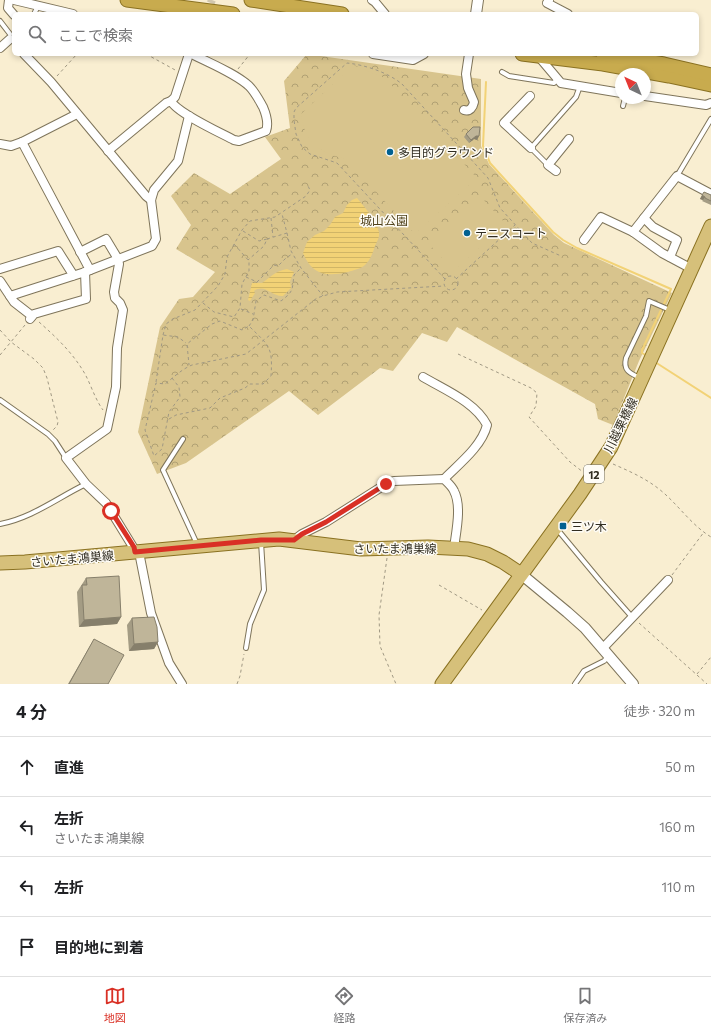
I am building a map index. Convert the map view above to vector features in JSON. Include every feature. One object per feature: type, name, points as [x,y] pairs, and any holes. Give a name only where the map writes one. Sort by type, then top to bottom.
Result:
[{"type":"highway","points":[[126,0],[218,12]]},
{"type":"highway","points":[[251,0],[329,12]]},
{"type":"highway","points":[[533,56],[603,64],[661,74],[711,85]]},
{"type":"highway","points":[[626,56],[660,59],[711,75]]},
{"type":"main road","name":"川越栗橋線","points":[[442,684],[591,479],[603,460],[619,430],[672,311],[710,233]]},
{"type":"main road","name":"さいたま鴻巣線","points":[[0,562],[25,562],[261,540],[294,540],[348,548],[388,549],[428,547],[468,549],[487,554],[503,562],[521,574]]},
{"type":"street","points":[[9,0],[8,8],[12,13]]},
{"type":"street","points":[[14,0],[64,12]]},
{"type":"street","points":[[372,0],[382,12]]},
{"type":"street","points":[[476,12],[478,0]]},
{"type":"street","points":[[549,0],[547,3],[564,12]]},
{"type":"street","points":[[0,48],[12,38]]},
{"type":"street","points":[[26,56],[51,82],[146,196],[151,200]]},
{"type":"street","points":[[108,151],[162,107],[172,101],[175,97],[189,56]]},
{"type":"street","points":[[172,101],[173,105],[189,116],[234,140],[239,141],[266,131],[268,126],[266,113],[248,85],[194,56]]},
{"type":"street","points":[[386,56],[413,60],[420,56]]},
{"type":"street","points":[[464,110],[469,110],[472,108],[474,102],[468,88],[466,74],[468,56]]},
{"type":"street","points":[[539,57],[561,83],[615,92]]},
{"type":"street","points":[[530,96],[504,123],[531,148]]},
{"type":"street","points":[[651,97],[706,105],[711,103]]},
{"type":"street","points":[[0,144],[11,146],[22,142],[77,114]]},
{"type":"street","points":[[10,296],[87,271],[152,246],[156,239],[151,200],[154,190],[180,159],[189,116]]},
{"type":"street","points":[[556,171],[548,165],[569,139]]},
{"type":"street","points":[[0,281],[14,302],[31,317],[86,300],[87,271],[80,252],[22,142]]},
{"type":"street","points":[[633,232],[677,176],[711,194]]},
{"type":"street","points":[[584,240],[601,217],[633,232],[670,257],[692,269]]},
{"type":"street","points":[[644,218],[653,227],[677,240],[670,257]]},
{"type":"street","points":[[80,252],[106,239],[118,259],[119,264],[114,292],[115,298],[120,303],[123,310],[117,348],[116,387],[107,429],[66,458],[86,484],[108,507],[137,552],[151,613],[169,663],[182,684]]},
{"type":"street","points":[[0,269],[58,251],[72,273],[72,276]]},
{"type":"street","points":[[294,540],[302,534],[326,522],[386,484],[394,481],[444,479],[475,447],[485,432],[487,424],[484,418],[461,398],[423,377]]},
{"type":"street","points":[[444,479],[455,492],[457,502],[458,514],[454,548]]},
{"type":"street","points":[[521,574],[567,612],[589,633],[633,684]]},
{"type":"street","points":[[606,652],[632,617],[668,580]]},
{"type":"lane","points":[[35,12],[38,6]]},
{"type":"lane","points":[[0,21],[12,38]]},
{"type":"lane","points":[[502,72],[509,76],[554,82],[557,79]]},
{"type":"lane","points":[[548,165],[531,148],[576,97],[580,86]]},
{"type":"lane","points":[[677,176],[710,126],[711,119]]},
{"type":"lane","points":[[642,378],[629,372],[624,364],[646,316],[649,301],[672,311]]},
{"type":"lane","points":[[0,400],[48,434],[66,458]]},
{"type":"lane","points":[[183,439],[163,470],[198,546]]},
{"type":"lane","points":[[0,524],[14,521],[39,511],[86,484]]},
{"type":"lane","points":[[556,527],[632,617]]},
{"type":"lane","points":[[246,648],[250,624],[264,590],[264,568],[261,540]]},
{"type":"lane","points":[[575,684],[584,671],[604,661],[606,652]]},
{"type":"path","points":[[51,82],[75,56]]},
{"type":"path","points":[[150,56],[182,74]]},
{"type":"path","points":[[233,76],[248,56]]},
{"type":"path","points":[[445,279],[337,163],[310,154],[302,147],[296,134],[294,112],[296,108],[347,64],[362,66],[387,75],[402,84],[488,178],[500,208],[532,243],[561,256]]},
{"type":"path","points":[[172,378],[179,387],[180,397],[169,412],[162,449],[154,456],[145,430],[156,383],[166,324],[173,319],[195,310],[218,286],[225,274],[226,257],[242,230],[250,221],[275,217],[306,196],[310,190],[308,186]]},
{"type":"path","points":[[281,213],[293,253],[301,268],[323,296]]},
{"type":"path","points":[[270,218],[273,237]]},
{"type":"path","points":[[456,278],[515,224]]},
{"type":"path","points":[[242,230],[259,240],[287,233]]},
{"type":"path","points":[[248,260],[264,246],[267,239]]},
{"type":"path","points":[[202,302],[214,312],[234,317],[240,308],[242,284],[249,271],[248,260],[234,244]]},
{"type":"path","points":[[246,277],[257,282],[274,265],[278,266],[293,253]]},
{"type":"path","points":[[187,344],[212,324],[220,322],[242,330],[249,326],[253,320],[256,301],[264,295],[281,300],[291,294],[294,287],[294,275],[301,268]]},
{"type":"path","points":[[445,279],[451,276],[456,278]]},
{"type":"path","points":[[156,383],[165,384],[189,366],[246,354],[317,298],[337,292],[444,286],[450,290],[456,289],[458,284],[456,278]]},
{"type":"path","points":[[444,286],[445,279]]},
{"type":"path","points":[[240,308],[253,314]]},
{"type":"path","points":[[0,355],[31,317],[57,338],[77,361],[102,410],[109,415]]},
{"type":"path","points":[[168,419],[176,415],[210,408],[220,398],[246,388],[250,384],[263,384],[271,376],[272,358],[270,350],[263,340],[249,326]]},
{"type":"path","points":[[0,330],[11,342],[34,359],[43,368],[58,422],[57,426],[48,434]]},
{"type":"path","points":[[163,335],[178,337],[187,344],[189,366]]},
{"type":"path","points":[[458,354],[531,388],[537,393],[536,406],[529,417],[570,462],[591,479]]},
{"type":"path","points":[[603,460],[635,474],[659,489],[692,522],[711,537]]},
{"type":"path","points":[[668,580],[704,532]]},
{"type":"path","points":[[388,549],[378,615],[380,646],[396,684]]},
{"type":"path","points":[[439,585],[491,616]]},
{"type":"path","points":[[632,617],[707,684]]},
{"type":"path","points":[[237,684],[246,648]]},
{"type":"path","points":[[696,674],[711,657]]},
{"type":"green space","name":"城山公園","points":[[305,56],[321,56],[481,79],[481,146],[489,164],[554,235],[564,243],[672,293],[639,361],[613,425],[598,419],[595,404],[457,327],[447,342],[422,333],[393,371],[380,368],[318,415],[289,391],[186,463],[157,474],[138,432],[160,327],[179,299],[193,297],[215,272],[176,249],[191,225],[171,196],[194,173],[230,194],[281,159],[265,137],[290,128],[284,81]]},
{"type":"green space","name":"多目的グラウンド","points":[[353,65],[385,78],[477,178],[415,234],[346,159],[328,153],[314,145],[303,124],[301,114]]},
{"type":"green space","name":"テニスコート","points":[[480,196],[506,224],[454,271],[428,243]]},
{"type":"shaded area","points":[[357,198],[373,218],[378,227],[379,236],[370,259],[359,268],[340,274],[326,274],[315,270],[303,253],[307,242],[315,235],[324,231],[335,217],[343,213],[347,205],[352,200]]},
{"type":"shaded area","points":[[287,269],[294,272],[290,281],[291,288],[283,296],[275,295],[265,289],[258,289],[254,291],[255,293],[250,301],[248,300],[252,283],[262,283],[276,273]]},
{"type":"building","points":[[473,127],[480,127],[479,136],[476,136],[471,140],[466,134]]},
{"type":"building","points":[[704,192],[711,195],[711,201],[702,195]]},
{"type":"building","points":[[119,576],[121,617],[84,620],[82,585],[87,585],[86,578]]},
{"type":"building","points":[[154,617],[157,627],[158,642],[134,644],[132,618]]},
{"type":"building","points":[[94,639],[124,655],[108,684],[69,684]]},
{"type":"waterway","points":[[486,82],[483,146],[490,163],[553,232],[563,240],[577,248],[671,289],[642,350],[642,353],[647,356]]},
{"type":"waterway","points":[[655,362],[711,398]]},
{"type":"tunnel","points":[[207,12],[212,0]]},
{"type":"place","name":"多目的グラウンド","points":[[390,152]]},
{"type":"place","name":"テニスコート","points":[[467,233]]},
{"type":"place","name":"三ツ木","points":[[563,526]]},
{"type":"route","points":[[111,511],[134,547],[135,552],[261,540],[294,540],[302,534],[326,522],[386,484]]}]
